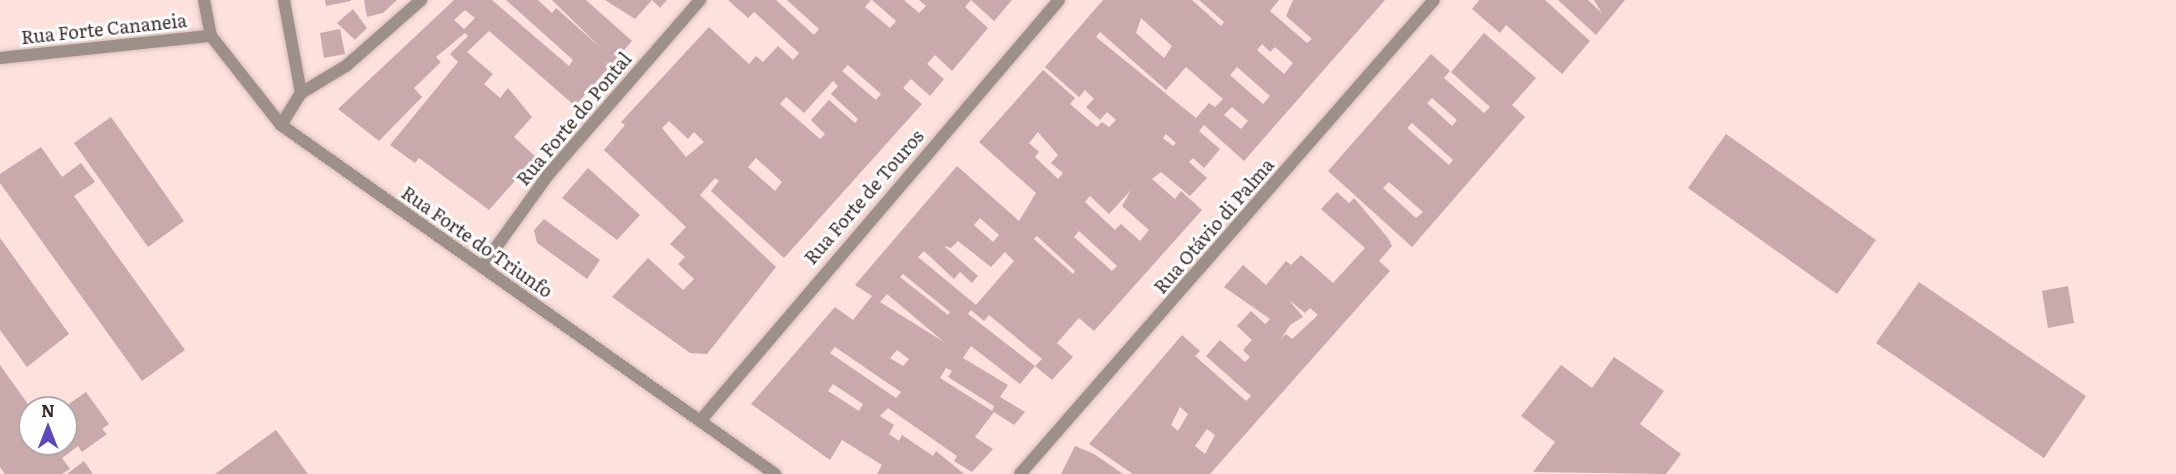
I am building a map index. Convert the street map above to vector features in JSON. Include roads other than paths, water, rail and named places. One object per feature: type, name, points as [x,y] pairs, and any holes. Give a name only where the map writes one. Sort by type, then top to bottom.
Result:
[{"type":"street","name":"Rua Forte do Triunfo","points":[[204,0],[211,36],[281,125],[775,474]]},
{"type":"street","points":[[284,0],[301,93]]},
{"type":"street","points":[[281,125],[301,93],[346,66],[421,0]]},
{"type":"street","name":"Rua Forte do Pontal","points":[[482,267],[548,175],[700,0]]},
{"type":"street","name":"Rua Forte de Touros","points":[[700,420],[1059,0]]},
{"type":"street","name":"Rua Otávio di Palma","points":[[1020,474],[1434,0]]},
{"type":"street","name":"Rua Forte Cananeia","points":[[0,58],[211,36]]}]
